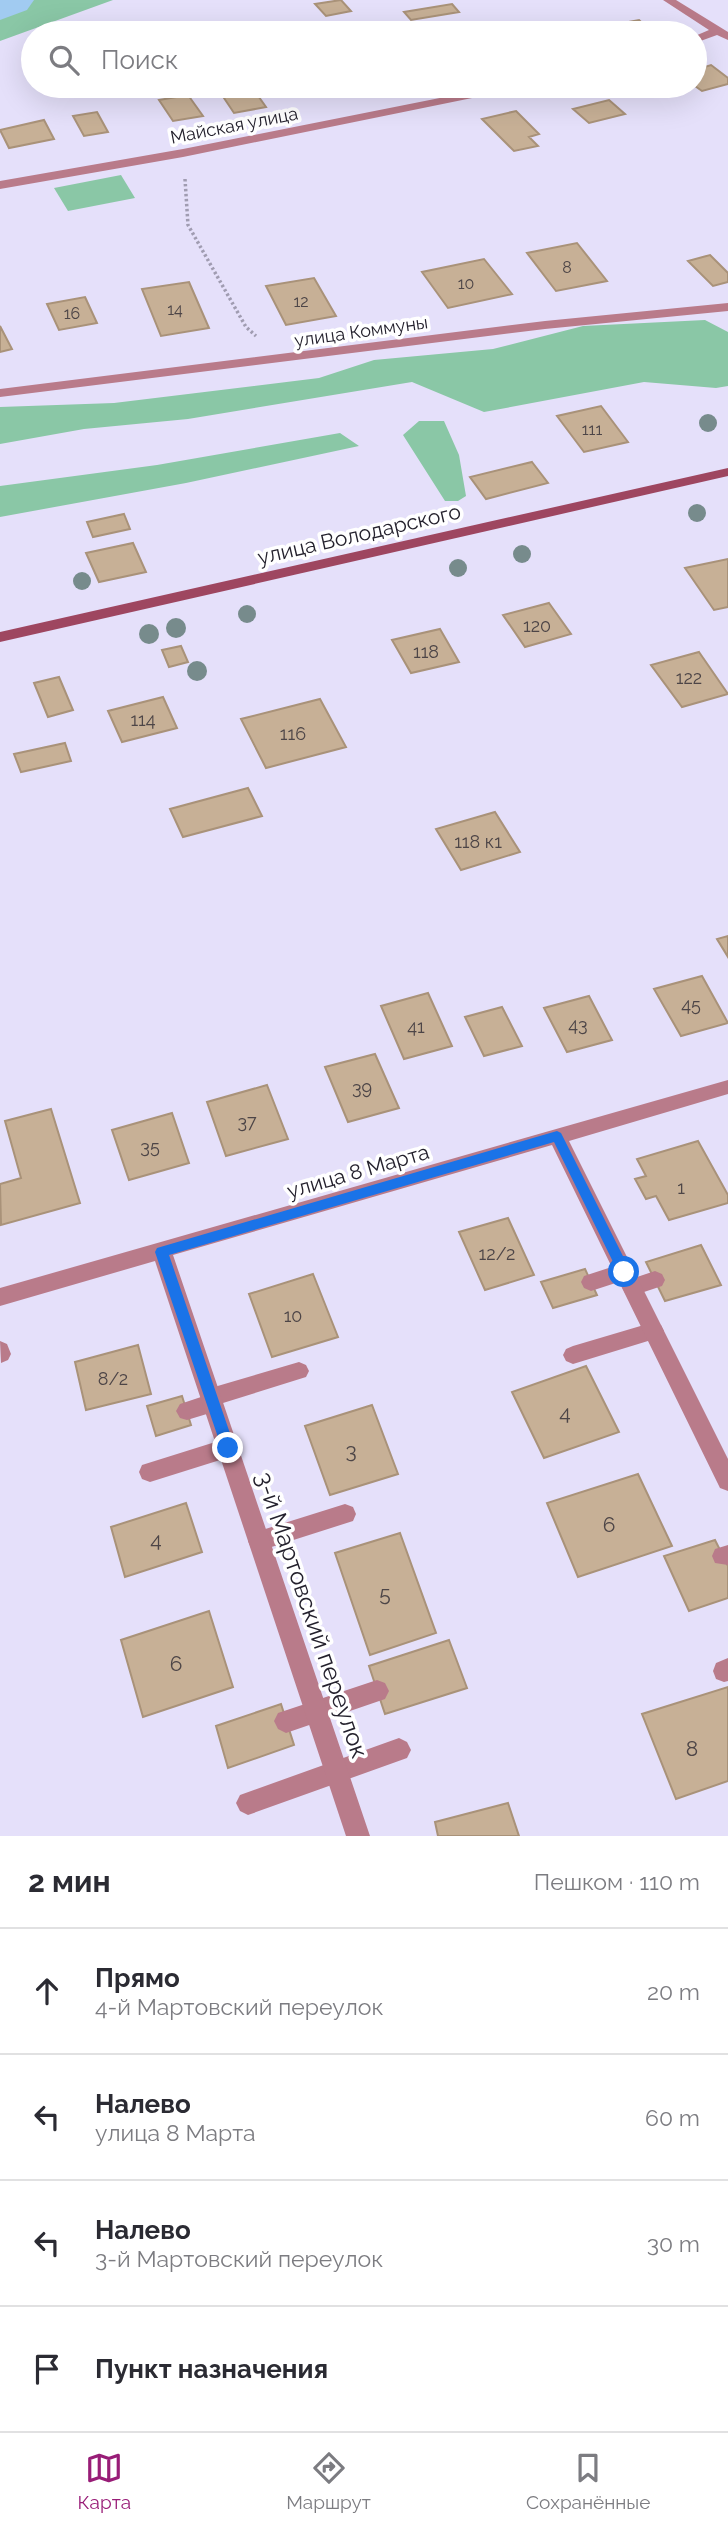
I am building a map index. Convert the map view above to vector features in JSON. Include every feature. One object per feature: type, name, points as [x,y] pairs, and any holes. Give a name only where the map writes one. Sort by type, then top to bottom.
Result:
[{"type":"main road","name":"улица Володарского","points":[[0,637],[728,472]]},
{"type":"street","points":[[668,0],[701,21]]},
{"type":"street","points":[[707,25],[728,37]]},
{"type":"street","points":[[707,35],[716,31]]},
{"type":"street","name":"Майская улица","points":[[0,185],[183,153],[456,98]]},
{"type":"street","name":"улица Коммуны","points":[[0,394],[281,360],[582,318],[728,307]]},
{"type":"street","name":"улица 8 Марта","points":[[0,1297],[728,1087]]},
{"type":"street","points":[[557,1136],[728,1479]]},
{"type":"street","name":"3-й Мартовский переулок","points":[[162,1252],[358,1836]]},
{"type":"street","points":[[591,1282],[655,1280]]},
{"type":"street","points":[[573,1355],[654,1331]]},
{"type":"street","points":[[187,1411],[299,1371]]},
{"type":"street","points":[[150,1472],[228,1448]]},
{"type":"street","points":[[259,1541],[345,1514]]},
{"type":"street","points":[[286,1721],[376,1691]]},
{"type":"street","points":[[248,1803],[399,1750]]},
{"type":"path","points":[[183,153],[188,225],[246,327],[281,360]]},
{"type":"green space","points":[[0,0],[113,0],[55,21],[21,21],[21,33],[0,41]]},
{"type":"green space","points":[[121,175],[135,198],[68,211],[54,188]]},
{"type":"green space","points":[[705,320],[728,332],[728,386],[716,388],[644,382],[484,412],[412,382],[188,419],[84,429],[0,444],[0,407],[114,403],[319,378],[374,360],[493,349],[583,326]]},
{"type":"green space","points":[[419,421],[444,421],[459,455],[466,496],[458,501],[445,501],[403,435]]},
{"type":"green space","points":[[340,433],[359,446],[186,483],[0,517],[0,486],[157,465]]},
{"type":"building","points":[[341,0],[351,11],[326,16],[315,4]]},
{"type":"building","points":[[452,4],[459,12],[411,20],[404,12]]},
{"type":"building","points":[[711,65],[728,78],[728,84],[707,90],[707,66]]},
{"type":"building","points":[[190,98],[203,116],[173,121],[159,100]]},
{"type":"building","points":[[224,98],[260,98],[266,107],[234,113]]},
{"type":"building","points":[[609,100],[625,114],[589,123],[573,109]]},
{"type":"building","points":[[516,111],[539,134],[529,137],[538,146],[514,151],[482,119]]},
{"type":"building","points":[[97,112],[108,132],[84,136],[73,116]]},
{"type":"building","points":[[44,120],[54,139],[9,148],[0,130]]},
{"type":"building","points":[[577,243],[607,281],[556,291],[527,253]]},
{"type":"building","points":[[710,255],[728,273],[728,282],[713,286],[688,261]]},
{"type":"building","points":[[484,259],[512,294],[448,308],[422,272]]},
{"type":"building","points":[[314,278],[336,316],[286,325],[266,286]]},
{"type":"building","points":[[189,282],[209,328],[161,336],[142,289]]},
{"type":"building","points":[[85,297],[97,323],[59,330],[47,304]]},
{"type":"building","points":[[0,326],[12,349],[0,352]]},
{"type":"building","points":[[601,406],[628,442],[584,452],[557,416]]},
{"type":"building","points":[[532,462],[548,483],[486,499],[470,477]]},
{"type":"building","points":[[124,514],[130,529],[93,537],[87,522]]},
{"type":"building","points":[[133,543],[146,572],[99,582],[86,553]]},
{"type":"building","points":[[728,559],[728,607],[714,610],[685,568]]},
{"type":"building","points":[[549,603],[571,634],[525,647],[503,615]]},
{"type":"building","points":[[440,629],[459,662],[411,673],[392,640]]},
{"type":"building","points":[[181,646],[188,662],[169,667],[162,650]]},
{"type":"building","points":[[699,652],[728,694],[682,707],[651,665]]},
{"type":"building","points":[[59,677],[73,710],[48,717],[34,683]]},
{"type":"building","points":[[163,697],[177,728],[122,742],[108,711]]},
{"type":"building","points":[[320,699],[346,747],[266,768],[241,719]]},
{"type":"building","points":[[65,743],[71,761],[21,772],[14,754]]},
{"type":"building","points":[[248,788],[262,816],[183,837],[170,809]]},
{"type":"building","points":[[495,812],[520,852],[461,870],[436,829]]},
{"type":"building","points":[[728,936],[728,957],[717,939]]},
{"type":"building","points":[[702,976],[728,1023],[681,1036],[654,989]]},
{"type":"building","points":[[428,993],[452,1046],[404,1059],[381,1006]]},
{"type":"building","points":[[589,996],[612,1040],[567,1052],[544,1008]]},
{"type":"building","points":[[502,1007],[522,1046],[484,1056],[465,1017]]},
{"type":"building","points":[[375,1054],[399,1108],[348,1122],[325,1067]]},
{"type":"building","points":[[267,1085],[288,1139],[226,1156],[207,1102]]},
{"type":"building","points":[[51,1109],[80,1203],[1,1225],[0,1184],[21,1178],[5,1121]]},
{"type":"building","points":[[172,1113],[189,1163],[129,1180],[112,1130]]},
{"type":"building","points":[[698,1141],[728,1195],[728,1203],[669,1220],[656,1196],[646,1199],[635,1179],[646,1176],[637,1159]]},
{"type":"building","points":[[508,1218],[534,1275],[485,1290],[459,1232]]},
{"type":"building","points":[[701,1245],[721,1285],[665,1301],[646,1262]]},
{"type":"building","points":[[585,1269],[597,1295],[553,1308],[541,1282]]},
{"type":"building","points":[[313,1274],[338,1337],[272,1357],[249,1294]]},
{"type":"building","points":[[138,1345],[151,1394],[86,1410],[75,1362]]},
{"type":"building","points":[[586,1366],[619,1432],[544,1458],[512,1392]]},
{"type":"building","points":[[182,1396],[191,1425],[156,1436],[147,1406]]},
{"type":"building","points":[[372,1405],[398,1474],[330,1495],[305,1426]]},
{"type":"building","points":[[638,1474],[672,1546],[578,1577],[547,1503]]},
{"type":"building","points":[[186,1503],[202,1552],[125,1577],[111,1527]]},
{"type":"building","points":[[400,1533],[436,1633],[370,1655],[335,1553]]},
{"type":"building","points":[[715,1540],[728,1566],[728,1598],[689,1611],[664,1556]]},
{"type":"building","points":[[209,1611],[233,1687],[143,1717],[121,1640]]},
{"type":"building","points":[[449,1640],[467,1688],[385,1714],[369,1666]]},
{"type":"building","points":[[728,1687],[728,1781],[676,1799],[642,1714]]},
{"type":"building","points":[[281,1704],[294,1745],[228,1768],[216,1726]]},
{"type":"building","points":[[508,1803],[519,1836],[438,1836],[435,1822]]},
{"type":"waterway","points":[[0,6],[11,0]]},
{"type":"route","points":[[228,1448],[162,1252],[557,1136],[624,1272]]}]
